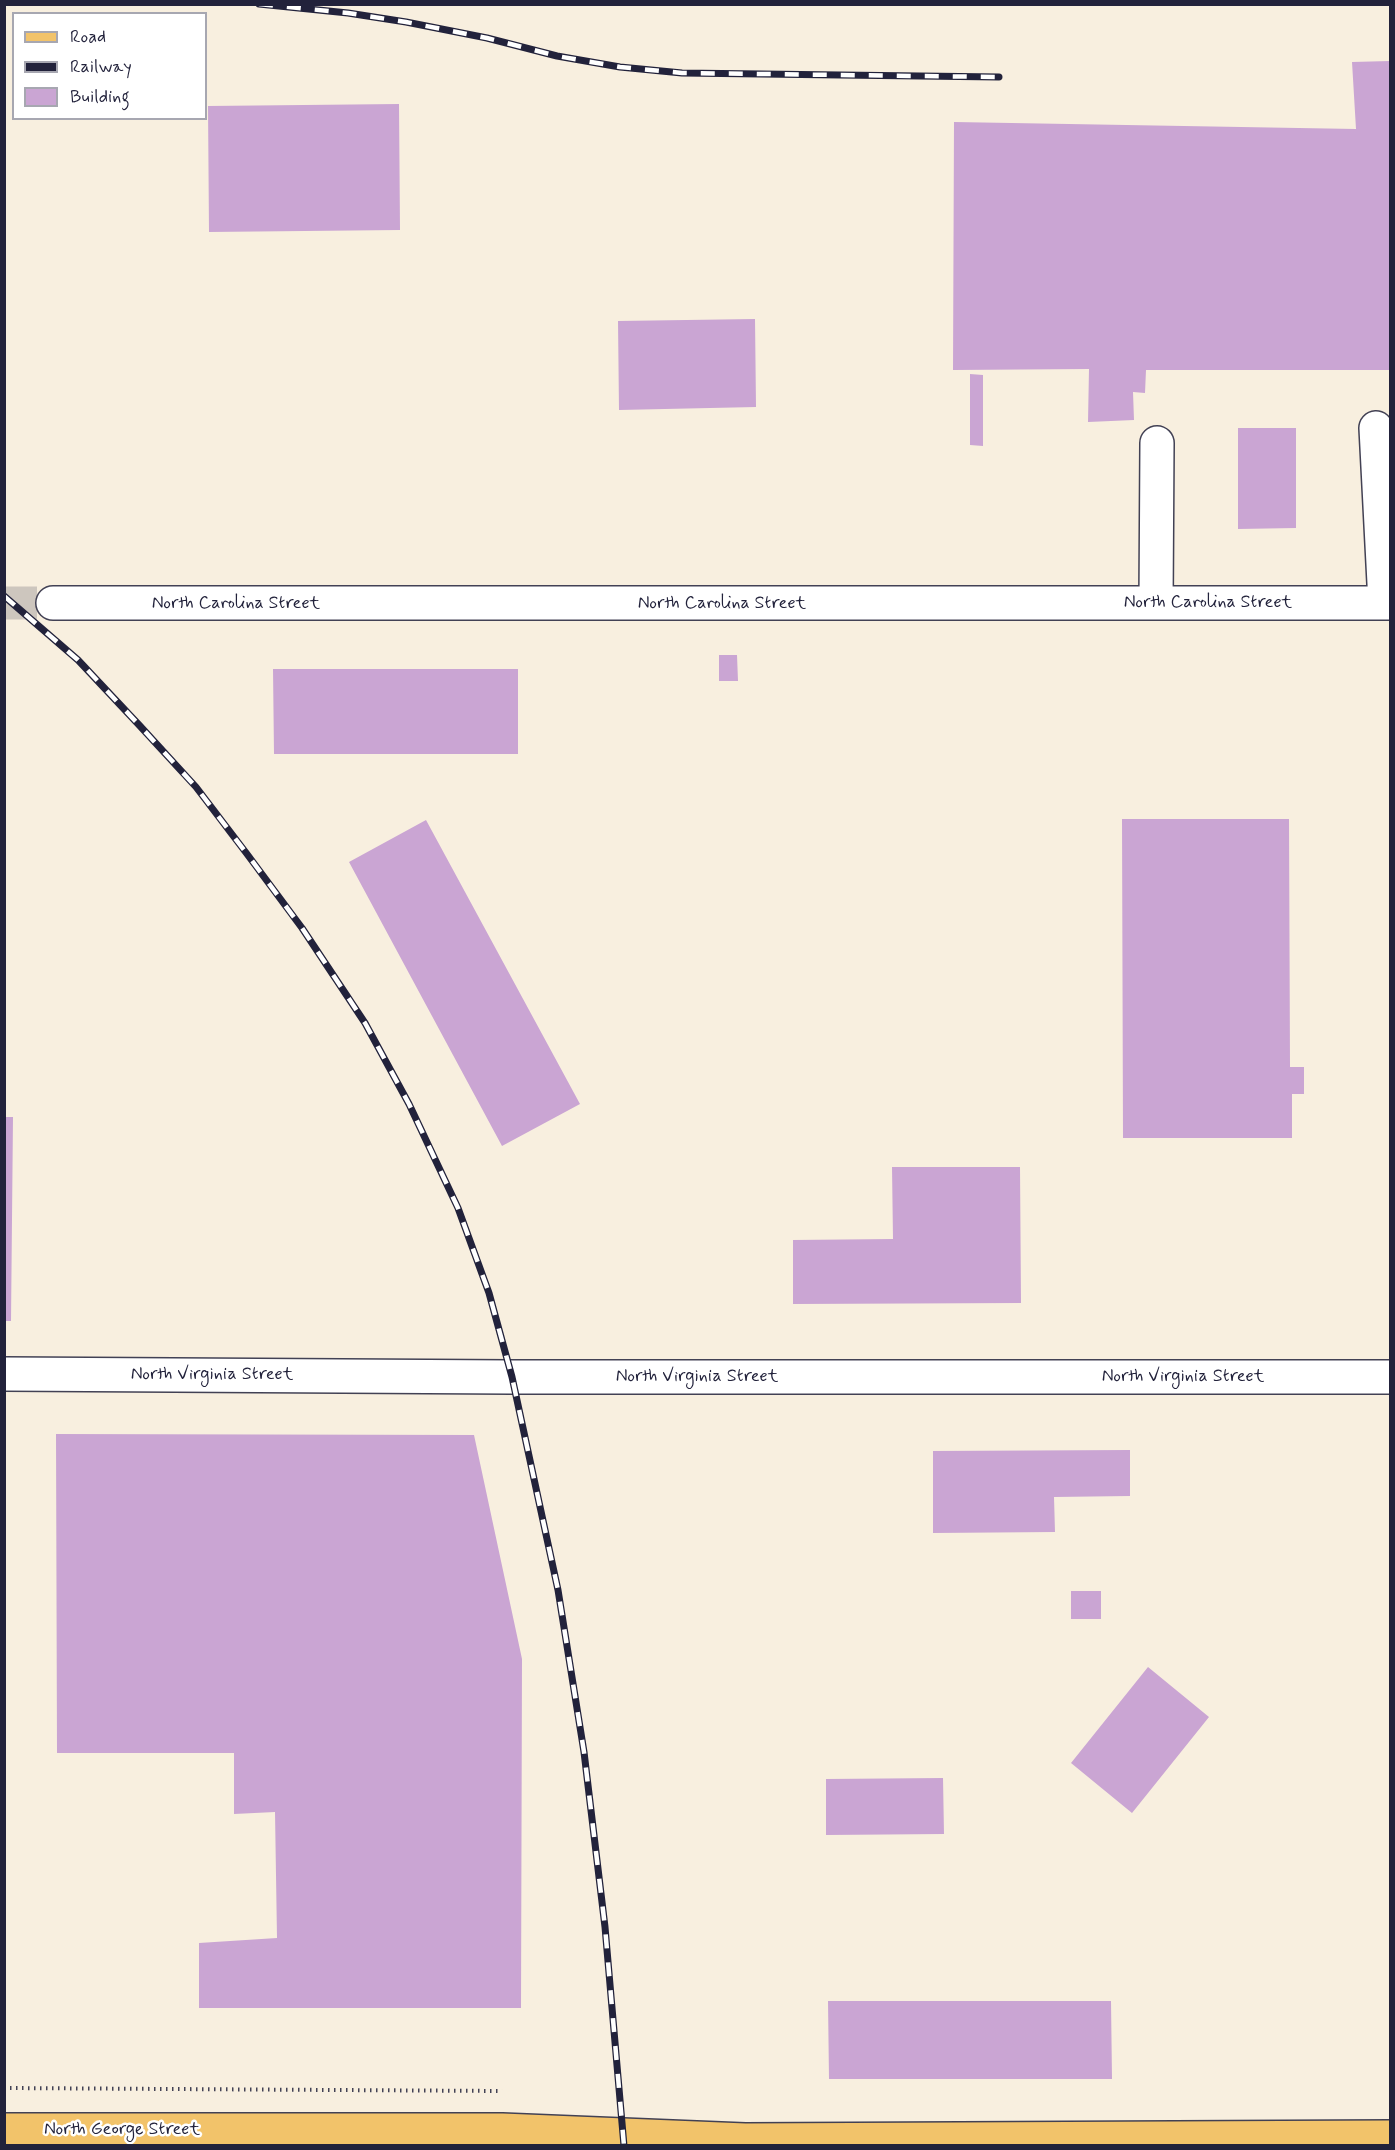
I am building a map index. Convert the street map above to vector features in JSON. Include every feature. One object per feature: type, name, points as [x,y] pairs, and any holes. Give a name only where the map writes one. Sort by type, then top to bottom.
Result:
[{"type":"main road","name":"North George Street","points":[[4,2130],[502,2130],[745,2140],[1390,2137]]},
{"type":"street","points":[[1376,428],[1388,603]]},
{"type":"street","points":[[1156,443],[1156,603]]},
{"type":"street","name":"North Carolina Street","points":[[53,603],[1388,603]]},
{"type":"street","name":"North Virginia Street","points":[[4,1374],[500,1377],[1390,1377]]},
{"type":"path","points":[[4,2088],[501,2091]]},
{"type":"building","points":[[1390,61],[1390,370],[1146,370],[1145,393],[1133,392],[1134,420],[1088,422],[1089,369],[953,370],[954,122],[1356,129],[1352,62]]},
{"type":"building","points":[[399,104],[400,230],[209,232],[208,106]]},
{"type":"building","points":[[755,319],[756,407],[619,410],[618,321]]},
{"type":"building","points":[[970,374],[983,375],[983,446],[970,445]]},
{"type":"building","points":[[1238,428],[1296,428],[1296,528],[1238,529]]},
{"type":"building","points":[[719,655],[737,655],[738,681],[719,681]]},
{"type":"building","points":[[273,669],[518,669],[518,754],[274,754]]},
{"type":"building","points":[[1122,819],[1289,819],[1290,1067],[1304,1067],[1304,1094],[1292,1094],[1292,1138],[1123,1138]]},
{"type":"building","points":[[426,820],[580,1104],[502,1146],[349,862]]},
{"type":"building","points":[[4,1117],[13,1117],[11,1321],[4,1321]]},
{"type":"building","points":[[892,1167],[1020,1167],[1021,1303],[793,1304],[793,1240],[893,1239]]},
{"type":"building","points":[[56,1434],[474,1435],[522,1659],[521,2008],[199,2008],[199,1943],[277,1938],[275,1812],[234,1814],[234,1753],[57,1753]]},
{"type":"building","points":[[1130,1450],[1130,1496],[1054,1497],[1055,1532],[933,1533],[933,1451]]},
{"type":"building","points":[[1071,1591],[1101,1591],[1101,1619],[1071,1619]]},
{"type":"building","points":[[1148,1667],[1209,1717],[1132,1813],[1071,1763]]},
{"type":"building","points":[[943,1778],[944,1834],[826,1835],[826,1779]]},
{"type":"building","points":[[828,2001],[1111,2001],[1112,2079],[829,2079]]},
{"type":"tunnel","points":[[4,603],[53,603]]},
{"type":"railway","points":[[259,4],[348,13],[406,22],[487,38],[557,56],[620,67],[682,73],[999,77]]},
{"type":"railway","points":[[4,596],[78,660],[196,787],[302,928],[365,1023],[409,1104],[458,1208],[489,1293],[512,1377],[558,1590],[584,1752],[605,1927],[624,2146]]}]
